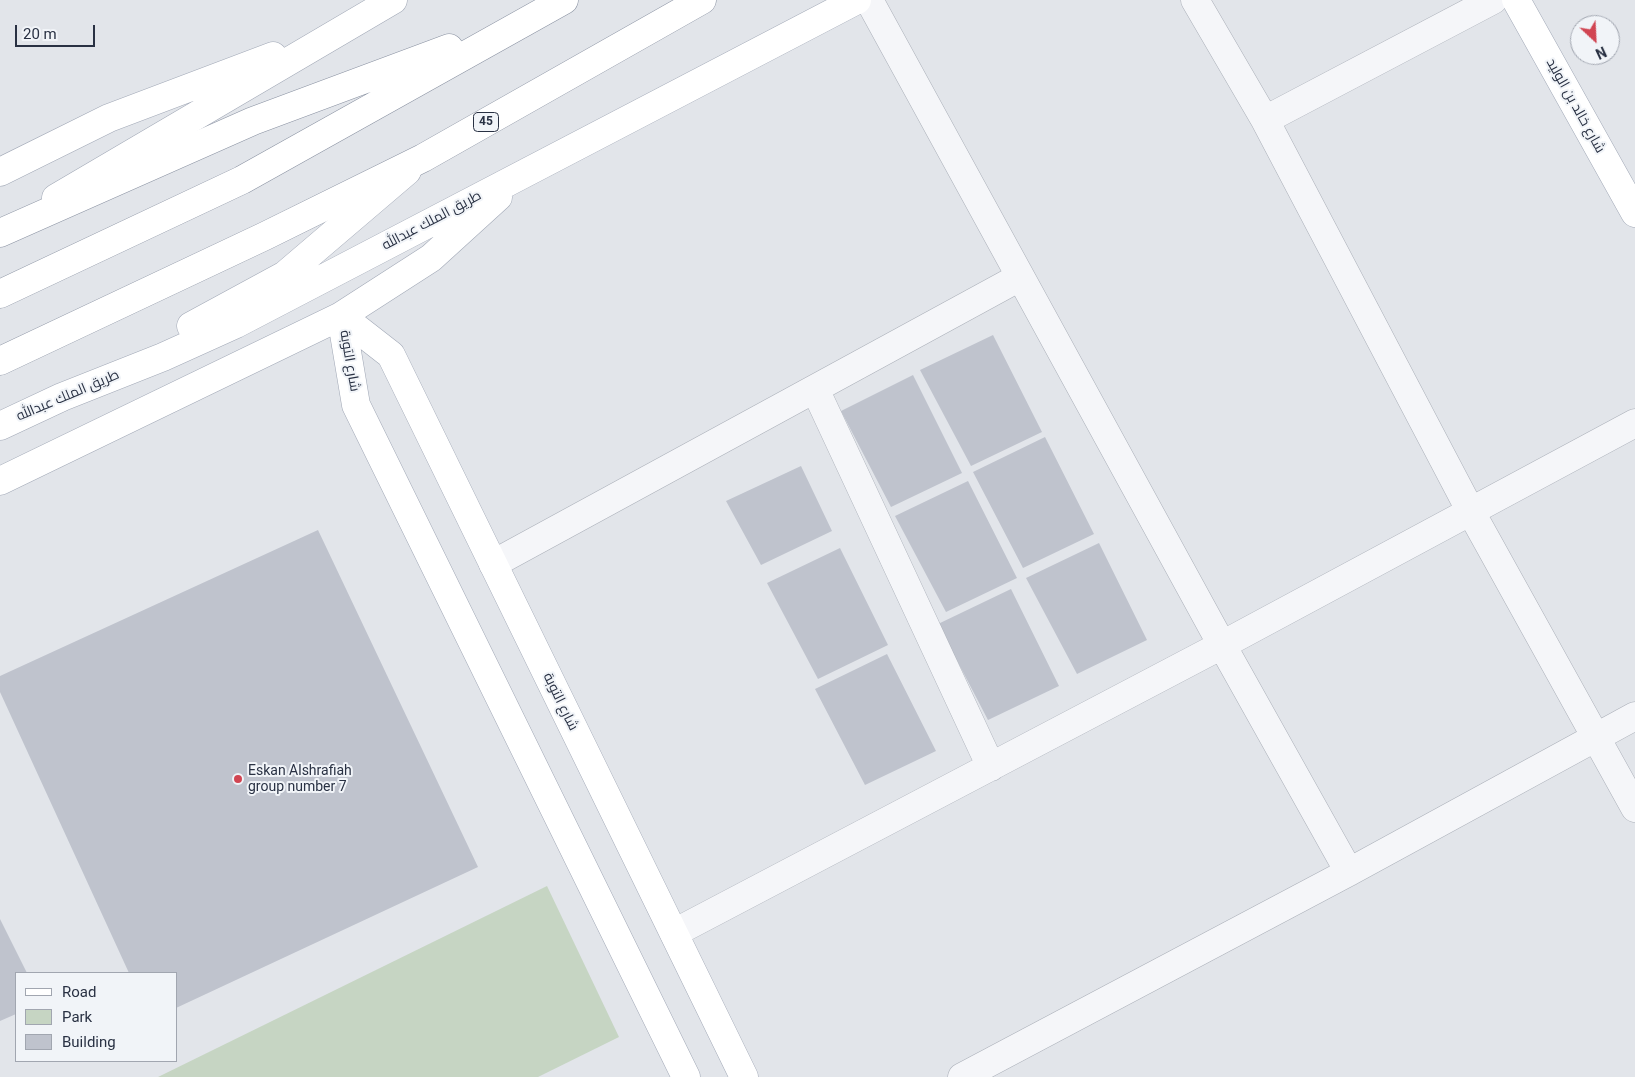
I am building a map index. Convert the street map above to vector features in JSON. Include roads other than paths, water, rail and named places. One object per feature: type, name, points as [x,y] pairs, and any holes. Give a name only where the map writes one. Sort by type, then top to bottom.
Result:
[{"type":"main road","points":[[0,232],[393,0]]},
{"type":"main road","points":[[0,294],[242,180],[564,0]]},
{"type":"main road","name":"45","points":[[0,361],[265,236],[423,158],[702,0]]},
{"type":"main road","name":"طريق الملك عبدالله","points":[[0,426],[62,397],[163,357],[236,324],[526,171],[857,0]]},
{"type":"main road","name":"شارع خالد بن الوليد","points":[[1516,0],[1635,213]]},
{"type":"main road","points":[[0,232],[253,121],[530,18]]},
{"type":"main road","points":[[0,172],[109,118],[347,28]]},
{"type":"main road","points":[[62,397],[284,275],[423,158]]},
{"type":"main road","points":[[0,481],[341,316],[431,258],[526,171]]},
{"type":"main road","name":"شارع التوبة","points":[[341,316],[391,355],[744,1077]]},
{"type":"main road","name":"شارع التوبة","points":[[341,316],[356,406],[686,1077]]},
{"type":"street","points":[[868,0],[1222,645],[1349,872]]},
{"type":"street","points":[[1195,0],[1265,120],[1471,512],[1635,808]]},
{"type":"street","points":[[1265,120],[1493,0]]},
{"type":"street","points":[[493,564],[1020,278]]},
{"type":"street","points":[[815,389],[991,767]]},
{"type":"street","points":[[674,933],[1222,645],[1635,423]]},
{"type":"street","points":[[962,1077],[1349,872],[1635,716]]},
{"type":"place","name":"Eskan Alshrafiah group number 7","points":[[238,779]]}]
